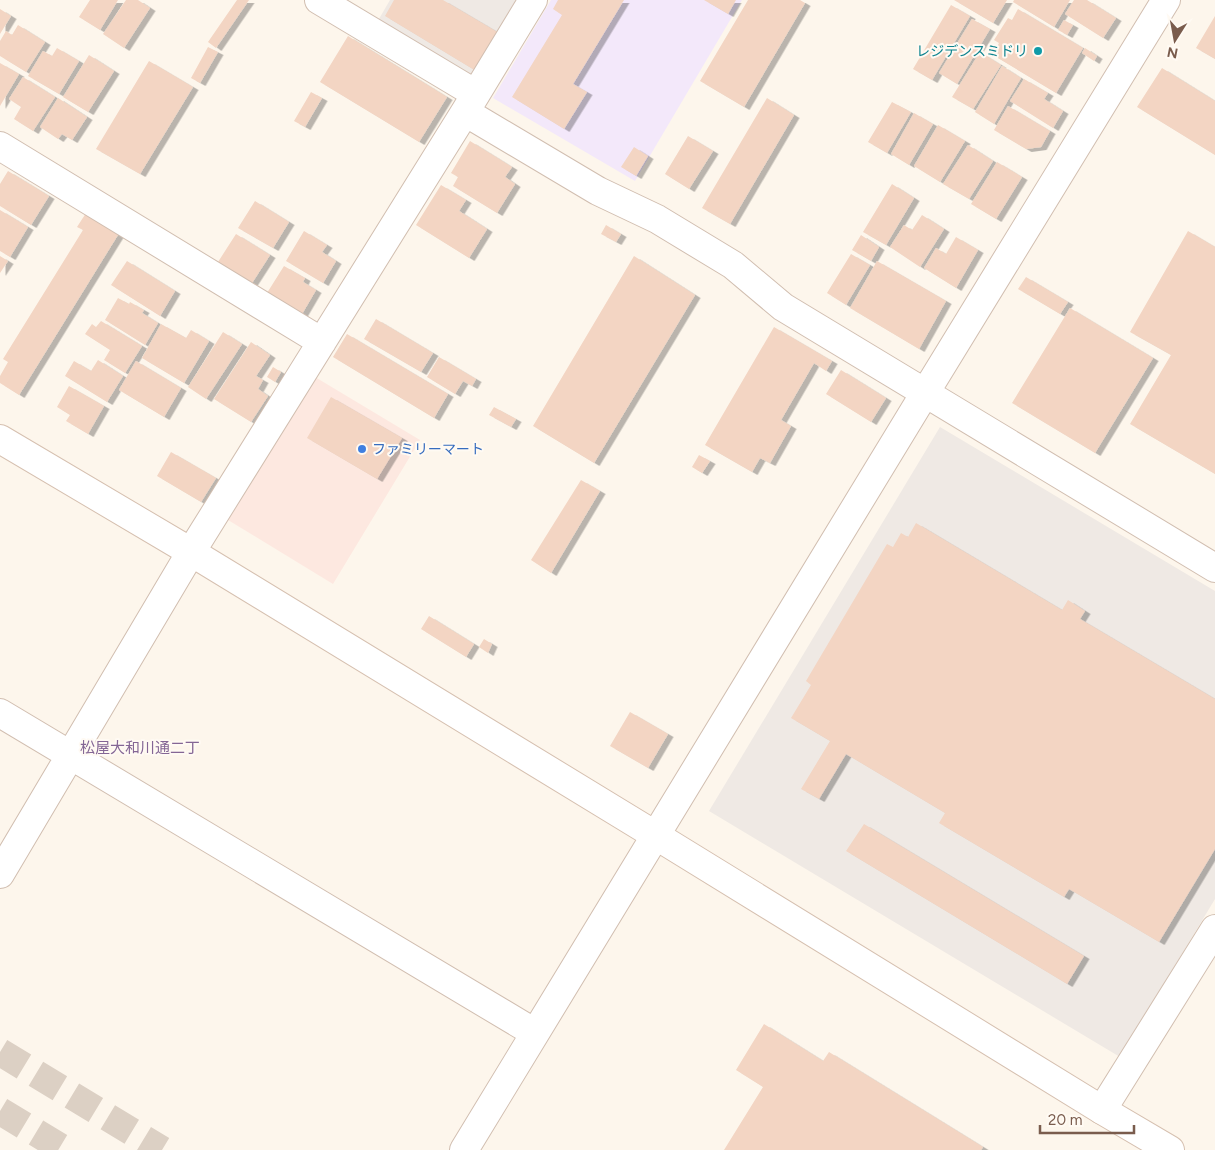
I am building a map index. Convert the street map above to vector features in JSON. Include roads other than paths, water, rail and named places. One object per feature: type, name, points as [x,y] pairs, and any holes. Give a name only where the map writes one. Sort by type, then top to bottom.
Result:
[{"type":"street","points":[[319,0],[598,191],[657,219],[733,265],[783,307],[1215,568]]},
{"type":"street","points":[[0,874],[191,552],[471,103],[533,0]]},
{"type":"street","points":[[464,1150],[1166,0]]},
{"type":"street","points":[[0,146],[322,342]]},
{"type":"street","points":[[0,439],[191,552],[1170,1150]]},
{"type":"street","points":[[0,714],[535,1033]]},
{"type":"street","points":[[1102,1110],[1215,929]]},
{"type":"tunnel","points":[[0,1052],[162,1150]]},
{"type":"tunnel","points":[[0,1111],[65,1150]]},
{"type":"place","name":"レジデンスミドリ","points":[[1038,51]]},
{"type":"place","name":"ファミリーマート","points":[[362,449]]},
{"type":"district","name":"松屋大和川通二丁","points":[[140,748]]}]
